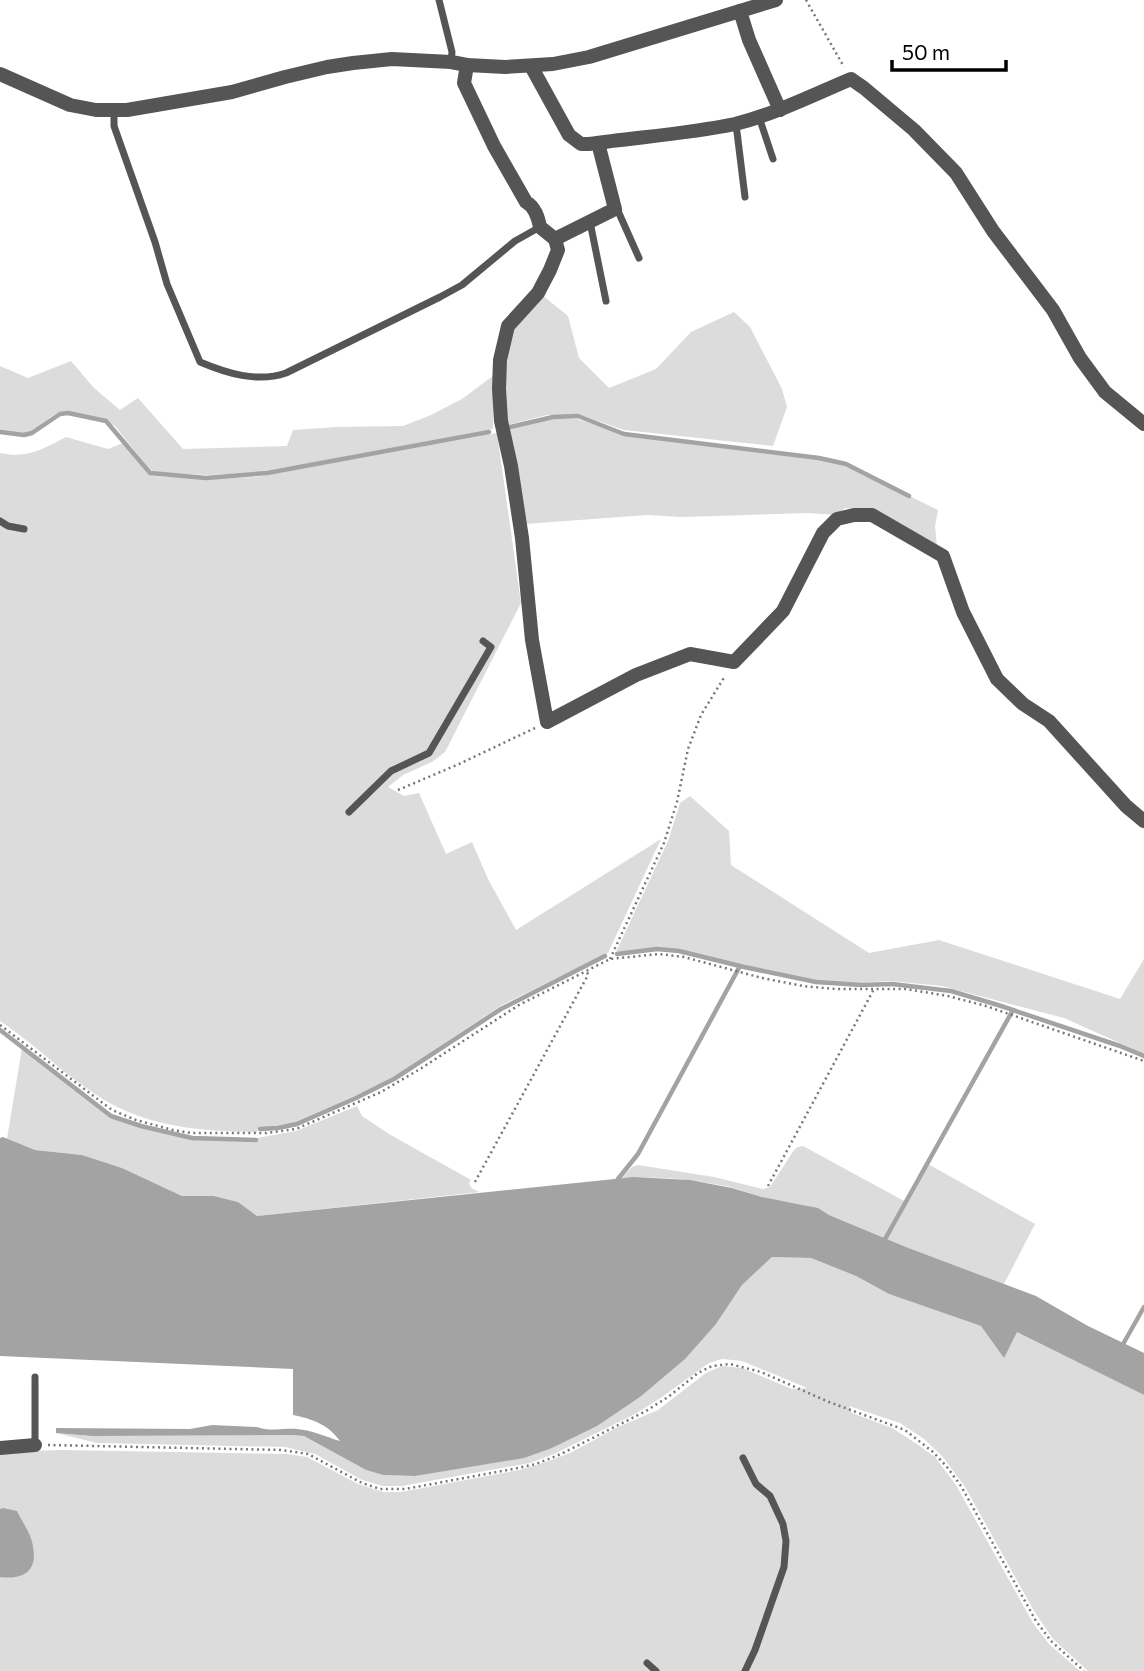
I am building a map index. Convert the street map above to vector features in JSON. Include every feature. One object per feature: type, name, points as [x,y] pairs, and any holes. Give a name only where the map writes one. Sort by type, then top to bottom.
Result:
[{"type":"street","points":[[0,74],[70,105],[114,111],[222,94],[353,63],[392,59],[505,67],[553,64],[589,57],[742,7],[776,0]]},
{"type":"street","points":[[742,7],[749,40],[780,110]]},
{"type":"street","points":[[467,65],[464,83],[494,146],[526,202],[535,212],[540,227],[555,239],[558,250],[538,293],[508,326],[500,360],[499,389],[501,421],[522,538],[532,640],[547,722],[636,676],[690,654],[733,662],[783,611],[824,533],[837,519],[855,514],[872,515],[943,556],[963,612],[997,679],[1023,704],[1049,721],[1126,806],[1144,821]]},
{"type":"street","points":[[531,66],[569,135],[581,144],[736,124],[780,110],[851,79],[914,130],[956,173],[993,231],[1053,310],[1080,358],[1105,392],[1144,424]]},
{"type":"street","points":[[555,239],[615,209],[598,143]]},
{"type":"street","points":[[0,1448],[35,1445]]},
{"type":"lane","points":[[439,0],[452,62]]},
{"type":"lane","points":[[114,111],[114,126],[167,284],[195,352],[200,362],[226,372],[257,377],[276,377],[286,373],[462,285],[515,241],[540,227]]},
{"type":"lane","points":[[759,117],[774,159]]},
{"type":"lane","points":[[736,124],[745,197]]},
{"type":"lane","points":[[615,209],[639,258]]},
{"type":"lane","points":[[590,222],[606,301]]},
{"type":"lane","points":[[0,521],[8,526],[24,529]]},
{"type":"lane","points":[[349,811],[391,771],[429,753],[491,647],[483,640]]},
{"type":"lane","points":[[35,1377],[35,1445]]},
{"type":"lane","points":[[743,1458],[756,1484],[770,1496],[783,1524],[786,1541],[784,1567],[745,1671]]},
{"type":"lane","points":[[647,1664],[656,1671]]},
{"type":"path","points":[[806,0],[851,79]]},
{"type":"path","points":[[610,959],[664,843],[677,802],[688,749],[701,715],[733,662]]},
{"type":"path","points":[[398,790],[547,722]]},
{"type":"path","points":[[0,1025],[112,1110],[136,1120],[191,1133],[266,1133],[296,1129],[381,1092],[519,1005],[610,959],[659,954],[684,957],[803,986],[906,989],[948,996],[986,1006],[1144,1061]]},
{"type":"path","points":[[475,1182],[588,975],[587,971]]},
{"type":"path","points":[[768,1186],[874,989]]},
{"type":"path","points":[[35,1445],[282,1450],[308,1454],[362,1483],[380,1489],[405,1489],[536,1464],[646,1411],[698,1373],[712,1366],[730,1364],[761,1372],[829,1402],[905,1430],[933,1452],[961,1486],[1036,1621],[1051,1641],[1084,1671]]},
{"type":"shaded area","points":[[542,295],[568,316],[579,358],[609,388],[656,369],[691,332],[734,312],[750,327],[782,389],[787,407],[773,446],[624,430],[581,415],[547,415],[507,425],[504,382],[512,330]]},
{"type":"shaded area","points":[[71,361],[94,388],[120,410],[138,398],[183,449],[287,446],[293,430],[403,426],[462,399],[494,375],[493,429],[252,473],[210,475],[156,473],[149,469],[115,426],[86,415],[61,412],[22,434],[0,430],[0,366],[28,378]]},
{"type":"shaded area","points":[[561,418],[577,419],[631,436],[778,451],[846,465],[938,510],[935,526],[937,547],[855,509],[845,508],[837,515],[647,515],[525,524],[507,430]]},
{"type":"shaded area","points":[[497,433],[521,603],[445,752],[432,762],[403,775],[388,787],[404,796],[419,793],[446,854],[472,842],[488,879],[516,930],[661,839],[608,953],[502,1005],[387,1081],[298,1122],[258,1128],[257,1132],[195,1129],[136,1115],[98,1096],[0,1021],[0,453],[27,454],[66,437],[108,449],[123,443],[147,473],[154,476],[208,479],[255,477]]},
{"type":"shaded area","points":[[690,796],[729,831],[731,865],[869,953],[939,940],[1120,999],[1144,959],[1144,1054],[1064,1018],[942,986],[891,981],[822,982],[665,948],[616,952],[668,841],[680,803]]},
{"type":"shaded area","points":[[22,1048],[111,1116],[192,1138],[256,1140],[296,1131],[357,1106],[362,1116],[471,1180],[471,1187],[480,1192],[257,1216],[238,1202],[214,1196],[182,1196],[122,1168],[82,1155],[35,1150],[7,1139]]},
{"type":"shaded area","points":[[0,1138],[35,1150],[82,1155],[122,1168],[182,1196],[214,1196],[238,1202],[257,1216],[634,1177],[690,1180],[732,1188],[818,1208],[906,1247],[1036,1296],[1088,1326],[1144,1353],[1144,1395],[1017,1332],[1004,1358],[981,1326],[889,1294],[856,1276],[811,1258],[772,1257],[742,1285],[716,1324],[685,1359],[640,1397],[597,1426],[524,1458],[415,1476],[383,1475],[366,1470],[304,1436],[92,1436],[56,1433],[56,1428],[190,1429],[212,1425],[303,1430],[340,1441],[319,1423],[293,1415],[293,1369],[0,1356]]},
{"type":"shaded area","points":[[803,1146],[906,1202],[928,1164],[1035,1224],[1004,1284],[806,1206],[703,1182],[662,1178],[621,1179],[632,1167],[638,1165],[714,1177],[763,1189],[770,1187],[794,1150]]},
{"type":"shaded area","points":[[772,1257],[811,1258],[856,1276],[889,1294],[981,1326],[1004,1357],[1016,1331],[1144,1395],[1144,1671],[1088,1671],[1053,1639],[1034,1611],[965,1487],[943,1457],[924,1439],[900,1423],[849,1406],[852,1413],[892,1428],[935,1457],[956,1485],[1033,1623],[1049,1644],[1080,1671],[0,1671],[0,1452],[61,1450],[287,1454],[307,1457],[358,1484],[383,1492],[401,1492],[519,1470],[570,1453],[618,1427],[658,1410],[706,1373],[722,1366],[742,1368],[792,1389],[807,1388],[742,1361],[722,1359],[709,1363],[637,1413],[554,1454],[530,1463],[402,1486],[383,1486],[362,1480],[315,1454],[285,1447],[97,1443],[56,1433],[92,1436],[304,1436],[366,1470],[383,1475],[415,1476],[552,1448],[596,1426],[640,1397],[716,1324],[742,1285]]},
{"type":"shaded area","points":[[0,1509],[17,1511],[29,1533],[34,1556],[27,1572],[8,1578],[0,1577]]},
{"type":"waterway","points":[[0,432],[24,435],[32,433],[60,414],[68,413],[106,421],[150,473],[206,478],[267,473],[489,432]]},
{"type":"waterway","points":[[510,427],[553,417],[578,416],[624,434],[819,458],[846,464],[909,496]]},
{"type":"waterway","points":[[617,954],[657,949],[679,951],[816,982],[892,984],[951,991],[1144,1056]]},
{"type":"waterway","points":[[260,1129],[297,1124],[394,1079],[501,1009],[605,956]]},
{"type":"waterway","points":[[618,1179],[638,1154],[740,966]]},
{"type":"waterway","points":[[884,1241],[1013,1010]]},
{"type":"waterway","points":[[0,1030],[111,1116],[192,1138],[256,1140]]},
{"type":"waterway","points":[[1122,1346],[1144,1307]]}]
